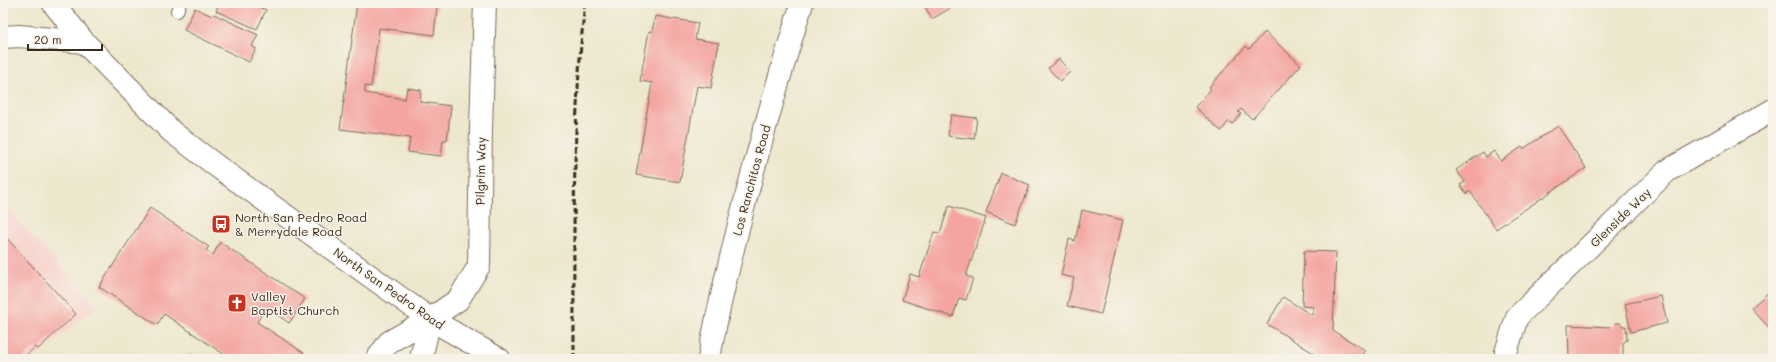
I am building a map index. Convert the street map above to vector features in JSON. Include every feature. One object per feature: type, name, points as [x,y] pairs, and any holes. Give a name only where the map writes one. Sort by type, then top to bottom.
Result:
[{"type":"main road","name":"North San Pedro Road","points":[[53,3],[84,42],[172,132],[218,167],[430,318],[499,359]]},
{"type":"main road","name":"Pilgrim Way","points":[[377,359],[389,342],[458,300],[479,266],[485,3]]},
{"type":"main road","name":"Los Ranchitos Road","points":[[709,359],[719,308],[741,214],[777,85],[802,3]]},
{"type":"main road","points":[[3,37],[19,36],[84,42]]},
{"type":"main road","name":"Glenside Way","points":[[1508,359],[1506,352],[1517,317],[1667,171],[1773,110]]},
{"type":"main road","points":[[420,359],[430,318]]},
{"type":"shaded area","points":[[3,205],[97,306],[33,359],[3,359]]},
{"type":"building","points":[[209,3],[255,3],[254,5],[266,10],[257,29],[216,11],[218,7]]},
{"type":"building","points":[[357,3],[416,3],[437,6],[434,35],[379,28],[371,87],[365,86],[365,93],[405,99],[407,88],[421,90],[420,102],[451,106],[447,140],[443,140],[441,156],[408,152],[410,138],[340,129]]},
{"type":"building","points":[[923,3],[959,3],[932,19]]},
{"type":"building","points":[[195,8],[212,16],[214,14],[258,35],[252,46],[256,49],[249,62],[184,30]]},
{"type":"building","points":[[655,16],[698,23],[695,39],[719,43],[711,88],[697,86],[680,182],[636,175],[652,83],[640,81],[649,31],[652,32]]},
{"type":"building","points":[[1265,32],[1301,65],[1252,119],[1241,109],[1238,112],[1241,114],[1232,124],[1229,121],[1221,131],[1195,107],[1211,89],[1209,87],[1246,46],[1249,49]]},
{"type":"building","points":[[1059,59],[1070,72],[1060,81],[1048,68]]},
{"type":"building","points":[[951,115],[977,118],[974,139],[948,136]]},
{"type":"building","points":[[1558,126],[1586,168],[1496,229],[1469,190],[1467,194],[1460,185],[1465,182],[1456,170],[1483,152],[1486,157],[1494,151],[1501,161],[1522,147],[1523,149]]},
{"type":"building","points":[[1001,173],[1030,185],[1015,224],[986,212]]},
{"type":"building","points":[[949,206],[986,218],[966,276],[973,278],[966,300],[959,298],[953,317],[902,300],[910,274],[919,277],[934,232],[940,233]]},
{"type":"building","points":[[150,208],[209,247],[206,250],[213,255],[220,242],[305,299],[289,323],[266,307],[257,322],[304,353],[300,359],[231,359],[164,314],[157,325],[99,287]]},
{"type":"building","points":[[1082,210],[1123,220],[1101,314],[1067,306],[1074,278],[1061,275],[1069,239],[1075,241]]},
{"type":"building","points":[[3,234],[76,314],[37,350],[35,347],[22,359],[3,359]]},
{"type":"building","points":[[1304,251],[1336,252],[1333,331],[1365,350],[1359,359],[1323,359],[1267,324],[1283,297],[1310,314],[1313,314],[1313,307],[1302,306]]},
{"type":"building","points":[[1773,288],[1773,332],[1751,308]]},
{"type":"building","points":[[1661,296],[1667,323],[1631,332],[1625,304]]},
{"type":"building","points":[[1615,323],[1620,323],[1623,326],[1626,326],[1627,340],[1623,343],[1623,359],[1569,359],[1568,325],[1611,327]]},
{"type":"building","points":[[189,354],[197,359],[186,359]]},
{"type":"building","points":[[782,355],[794,359],[781,359]]},
{"type":"railway","points":[[574,359],[574,225],[576,136],[585,3]]},
{"type":"place","name":"North San Pedro Road & Merrydale Road","points":[[221,224]]},
{"type":"place","name":"Valley Baptist Church","points":[[237,303]]}]
